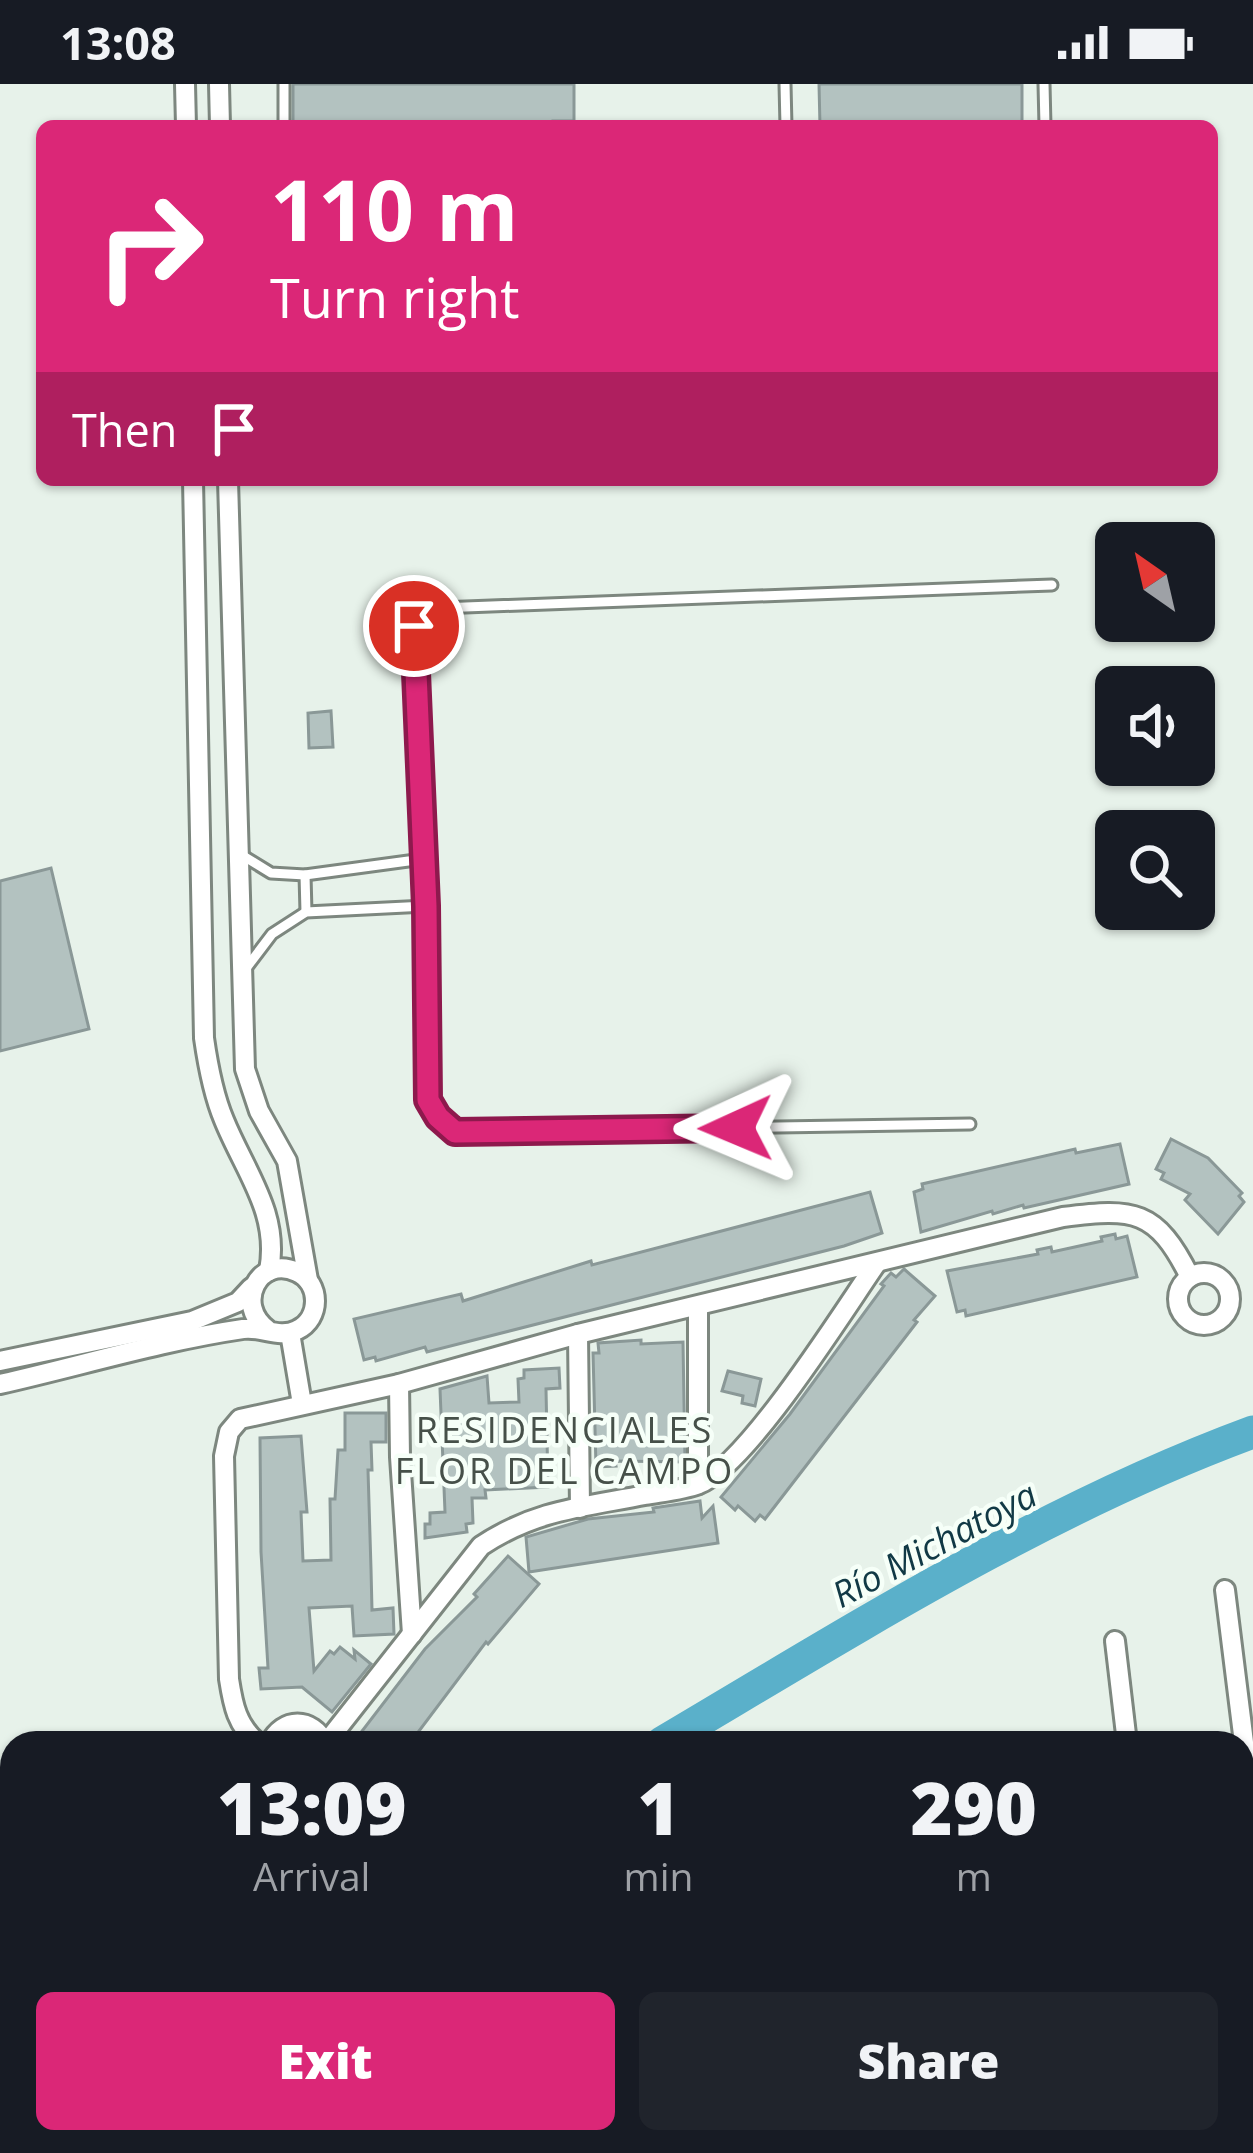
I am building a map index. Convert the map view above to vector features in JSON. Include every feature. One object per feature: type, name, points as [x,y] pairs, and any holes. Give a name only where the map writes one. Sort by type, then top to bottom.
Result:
[{"type":"street","points":[[185,84],[186,120]]},
{"type":"street","points":[[219,84],[220,120]]},
{"type":"street","points":[[193,486],[204,1038],[210,1081],[224,1121],[267,1208],[272,1256],[250,1305],[259,1324],[268,1330]]},
{"type":"street","points":[[0,1384],[246,1328],[290,1333],[314,1312],[316,1301],[308,1280],[287,1160],[259,1111],[244,1069],[228,486]]},
{"type":"street","points":[[245,1731],[234,1710],[229,1679],[224,1456],[229,1432],[240,1419],[399,1384],[578,1334],[1063,1217],[1115,1210],[1151,1221],[1175,1248],[1190,1277]]},
{"type":"street","points":[[335,1731],[481,1546],[513,1525],[550,1511],[698,1484],[723,1469],[767,1418],[876,1264]]},
{"type":"street","points":[[0,1361],[192,1321],[238,1302],[262,1278],[290,1269],[308,1280]]},
{"type":"street","points":[[698,1307],[698,1484]]},
{"type":"street","points":[[290,1333],[302,1404]]},
{"type":"street","points":[[578,1334],[580,1508]]},
{"type":"street","points":[[399,1384],[412,1634]]},
{"type":"street","points":[[1225,1590],[1243,1731]]},
{"type":"street","points":[[1115,1641],[1126,1731]]},
{"type":"street","points":[[278,1731],[298,1722],[317,1731]]},
{"type":"lane","points":[[284,84],[284,120]]},
{"type":"lane","points":[[785,84],[787,120]]},
{"type":"lane","points":[[1044,84],[1045,120]]},
{"type":"lane","points":[[970,1124],[455,1132],[438,1117],[428,1100],[426,906],[414,626],[421,614],[440,608],[1052,585]]},
{"type":"lane","points":[[240,854],[271,873],[305,875],[423,859]]},
{"type":"lane","points":[[305,875],[306,912]]},
{"type":"lane","points":[[241,975],[272,934],[306,912],[426,906]]},
{"type":"building","points":[[293,84],[574,84],[574,120],[293,120]]},
{"type":"building","points":[[819,84],[1022,84],[1022,120],[820,120]]},
{"type":"building","points":[[331,711],[333,747],[309,748],[308,713]]},
{"type":"building","points":[[51,868],[89,1029],[0,1051],[0,881]]},
{"type":"building","points":[[1171,1139],[1208,1158],[1242,1193],[1244,1202],[1218,1234],[1185,1200],[1190,1194],[1161,1179],[1164,1173],[1156,1169]]},
{"type":"building","points":[[1120,1144],[1129,1184],[992,1211],[921,1232],[914,1192],[923,1189],[922,1184],[1075,1149],[1076,1153]]},
{"type":"building","points":[[870,1192],[882,1233],[844,1246],[427,1352],[425,1347],[364,1360],[354,1319],[461,1294],[463,1301],[591,1261],[592,1265]]},
{"type":"building","points":[[1115,1234],[1116,1239],[1127,1236],[1137,1277],[966,1316],[965,1310],[957,1312],[947,1271],[1038,1254],[1037,1250],[1051,1247],[1052,1252],[1102,1241],[1101,1237]]},
{"type":"building","points":[[904,1269],[935,1296],[914,1320],[917,1322],[765,1519],[760,1515],[755,1521],[738,1506],[735,1510],[721,1497],[790,1414],[884,1286],[881,1284],[891,1273],[896,1277]]},
{"type":"building","points":[[641,1340],[641,1344],[683,1342],[685,1462],[615,1461],[616,1466],[596,1467],[593,1353],[599,1353],[598,1343]]},
{"type":"building","points":[[559,1368],[560,1388],[546,1389],[548,1487],[485,1490],[486,1498],[472,1498],[473,1523],[466,1524],[467,1532],[425,1538],[430,1513],[445,1512],[440,1389],[487,1376],[489,1403],[519,1402],[518,1379],[524,1378],[524,1370]]},
{"type":"building","points":[[728,1371],[761,1379],[755,1406],[742,1403],[743,1396],[722,1391]]},
{"type":"building","points":[[345,1413],[386,1413],[386,1442],[371,1442],[372,1470],[368,1470],[372,1610],[393,1608],[394,1634],[354,1636],[352,1606],[309,1608],[314,1671],[330,1651],[334,1654],[340,1647],[355,1659],[354,1650],[371,1664],[332,1712],[302,1687],[261,1689],[259,1668],[268,1668],[260,1438],[301,1436],[307,1512],[301,1512],[303,1561],[331,1560],[330,1499],[335,1499],[338,1450],[345,1450]]},
{"type":"building","points":[[700,1501],[702,1518],[713,1506],[718,1543],[529,1572],[526,1537],[588,1519]]},
{"type":"building","points":[[508,1556],[539,1584],[486,1642],[419,1731],[362,1731],[425,1649],[477,1597],[474,1594]]},
{"type":"waterway","name":"Río Michatoya","points":[[682,1731],[1025,1534],[1253,1432]]},
{"type":"district","name":"RESIDENCIALES FLOR DEL CAMPO","points":[[565,1450]]},
{"type":"route","points":[[414,626],[426,906],[428,1100],[438,1117],[455,1132],[736,1128]]}]
